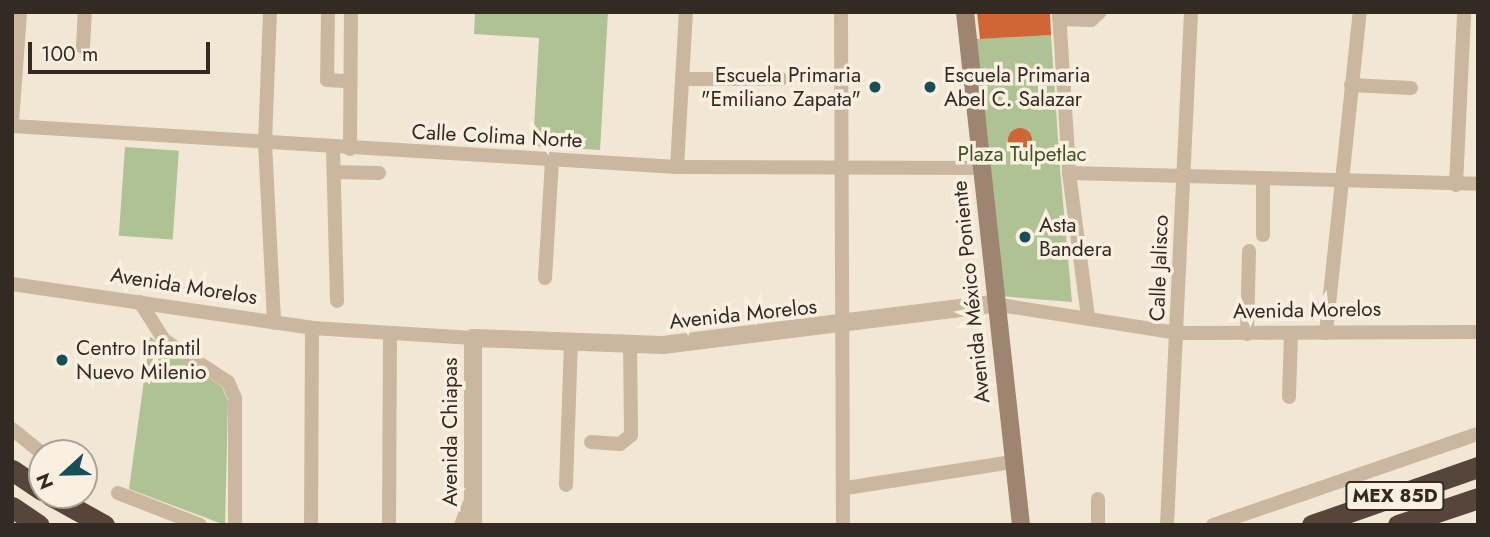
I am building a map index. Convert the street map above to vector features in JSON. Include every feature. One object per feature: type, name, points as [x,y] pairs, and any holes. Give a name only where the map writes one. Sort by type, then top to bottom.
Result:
[{"type":"highway","name":"MEX 85D","points":[[1312,525],[1478,467]]},
{"type":"highway","points":[[12,470],[28,481]]},
{"type":"highway","name":"MEX 85D","points":[[1398,525],[1478,498]]},
{"type":"highway","points":[[12,508],[39,525]]},
{"type":"highway","points":[[75,509],[104,525]]},
{"type":"main road","name":"Avenida México Poniente","points":[[965,12],[1012,462],[1021,525]]},
{"type":"street","points":[[12,124],[20,12]]},
{"type":"street","points":[[83,47],[85,12]]},
{"type":"street","points":[[270,12],[265,143],[274,323]]},
{"type":"street","points":[[328,12],[327,80],[349,81]]},
{"type":"street","points":[[349,149],[351,12]]},
{"type":"street","points":[[677,167],[686,12]]},
{"type":"street","points":[[841,12],[839,172],[846,488],[843,525]]},
{"type":"street","points":[[1088,318],[1069,173],[1059,16],[1091,20],[1100,12]]},
{"type":"street","name":"Calle Jalisco","points":[[1167,525],[1191,12]]},
{"type":"street","points":[[1326,333],[1339,183],[1360,12]]},
{"type":"street","points":[[1456,184],[1464,15]]},
{"type":"street","points":[[682,79],[781,79]]},
{"type":"street","points":[[1351,85],[1411,88]]},
{"type":"street","name":"Calle Colima Norte","points":[[12,124],[333,148],[677,167],[839,172],[981,168]]},
{"type":"street","points":[[333,148],[337,301]]},
{"type":"street","points":[[545,278],[552,159]]},
{"type":"street","points":[[334,172],[379,173]]},
{"type":"street","points":[[1069,173],[1184,179],[1478,184]]},
{"type":"street","points":[[1263,181],[1263,235]]},
{"type":"street","points":[[1247,334],[1249,251]]},
{"type":"street","name":"Avenida Morelos","points":[[12,284],[312,328],[571,345],[630,345],[844,326],[995,304],[1177,333],[1478,332]]},
{"type":"street","points":[[140,302],[164,340],[228,382],[235,398],[235,525]]},
{"type":"street","points":[[311,525],[312,328]]},
{"type":"street","points":[[1289,397],[1291,333]]},
{"type":"street","points":[[389,525],[390,334]]},
{"type":"street","name":"Avenida Chiapas","points":[[473,338],[473,525]]},
{"type":"street","points":[[566,485],[571,345]]},
{"type":"street","points":[[591,442],[620,444],[631,435],[630,345]]},
{"type":"street","points":[[12,429],[28,442]]},
{"type":"street","points":[[1213,525],[1478,434]]},
{"type":"street","points":[[846,488],[1012,462]]},
{"type":"street","points":[[461,525],[474,492]]},
{"type":"street","points":[[118,493],[200,525]]},
{"type":"street","points":[[1097,525],[1098,499]]},
{"type":"green space","points":[[475,12],[608,12],[600,150],[533,146],[539,38],[474,34]]},
{"type":"green space","name":"Plaza Tulpetlac","points":[[1051,35],[1072,302],[999,296],[973,39]]},
{"type":"green space","points":[[125,147],[179,151],[173,240],[119,236]]},
{"type":"green space","points":[[150,337],[222,387],[228,401],[225,525],[129,489]]},
{"type":"building","points":[[977,12],[1050,12],[1051,35],[980,39]]},
{"type":"building","points":[[1020,128],[1029,131],[1032,140],[1029,149],[1020,152],[1011,149],[1008,140],[1011,131]]},
{"type":"place","name":"Escuela Primaria \"Emiliano Zapata\"","points":[[875,87]]},
{"type":"place","name":"Escuela Primaria Abel C. Salazar","points":[[930,87]]},
{"type":"place","name":"Asta Bandera","points":[[1025,237]]},
{"type":"place","name":"Centro Infantil Nuevo Milenio","points":[[62,360]]}]
